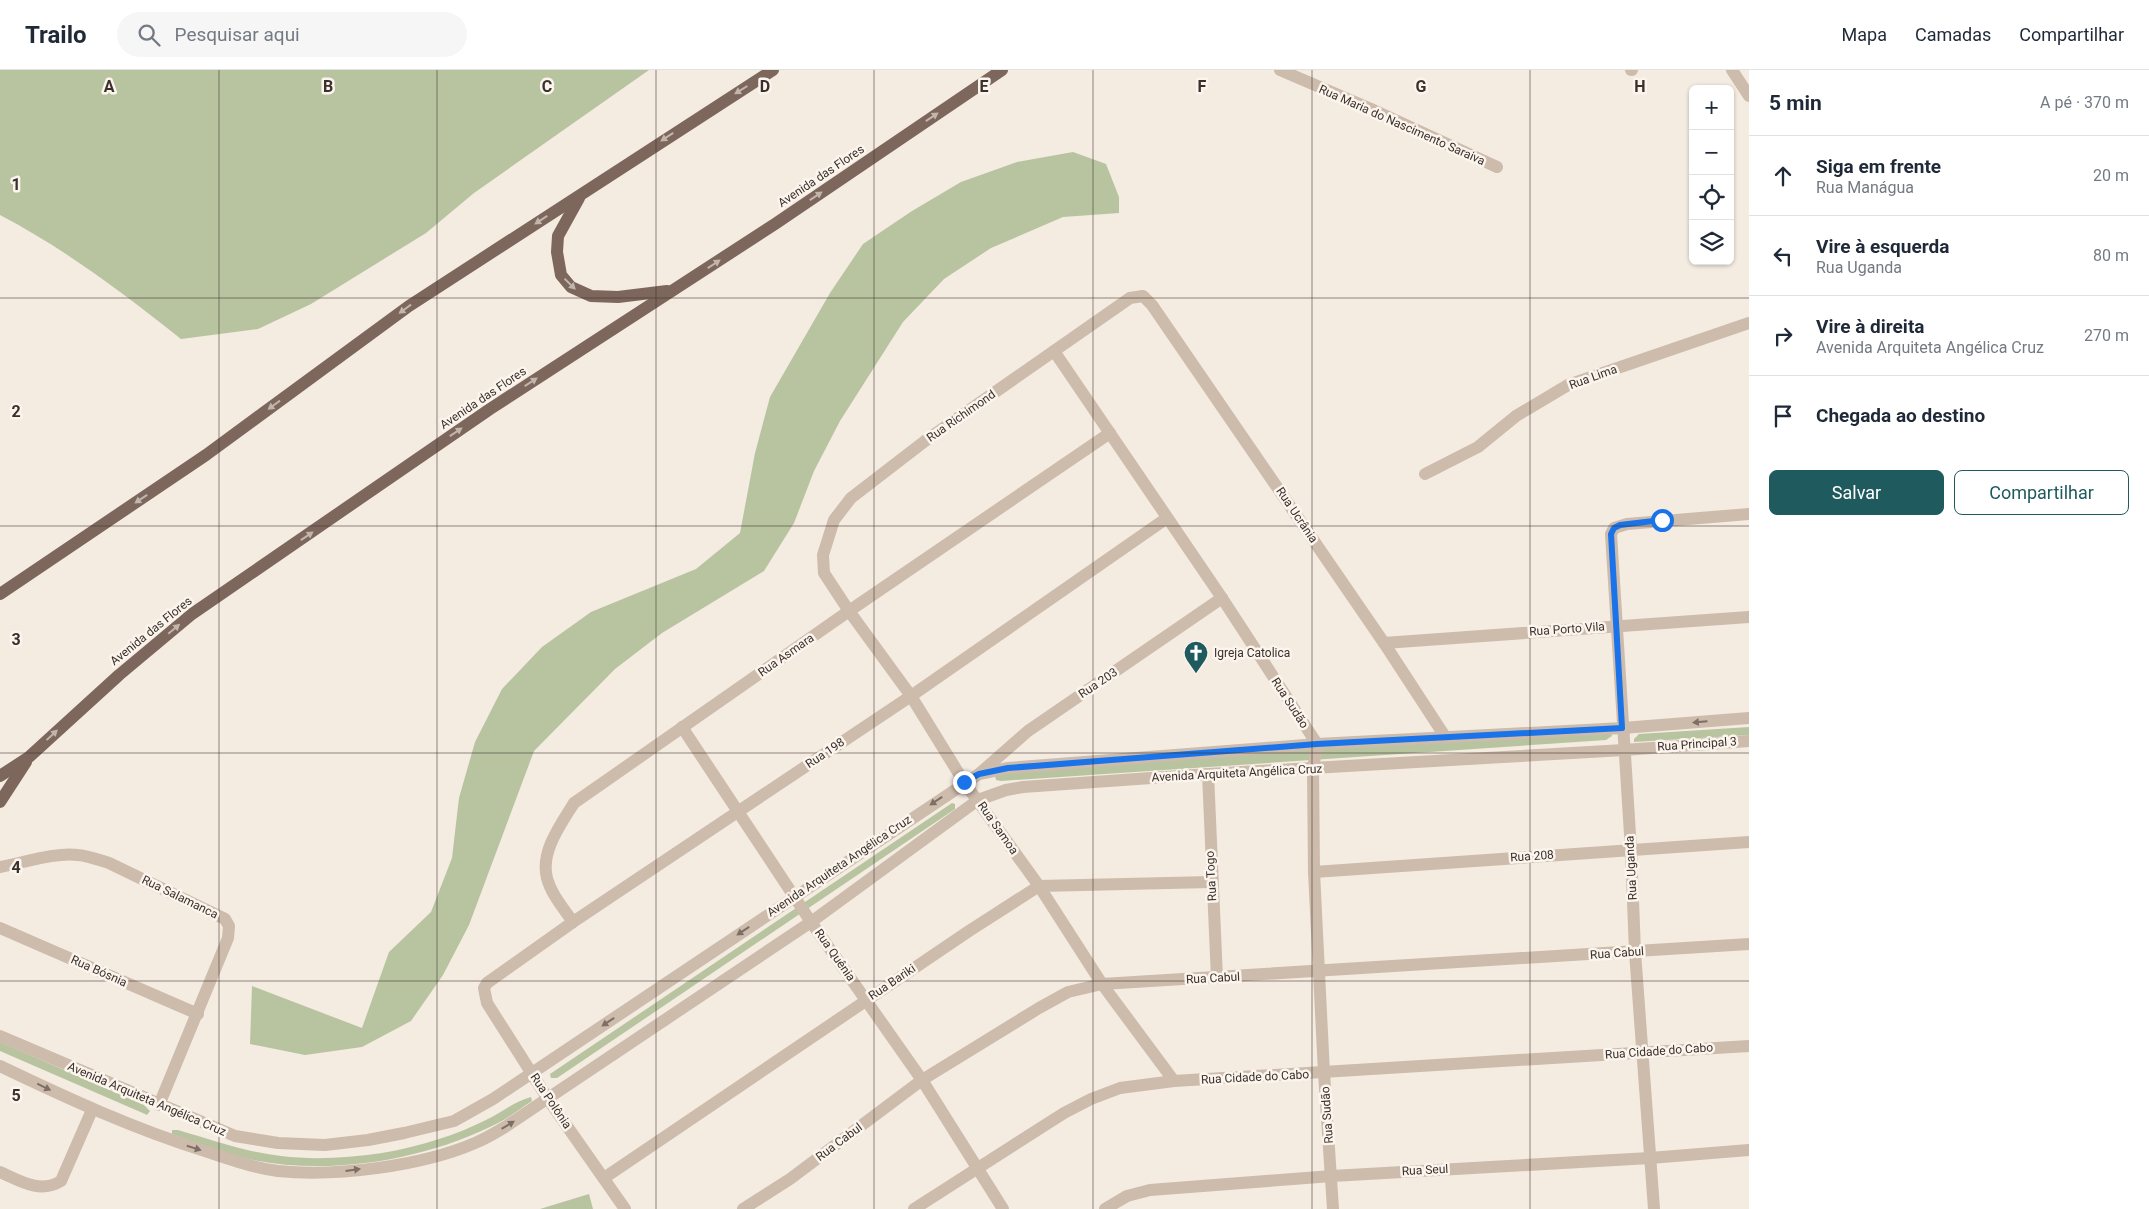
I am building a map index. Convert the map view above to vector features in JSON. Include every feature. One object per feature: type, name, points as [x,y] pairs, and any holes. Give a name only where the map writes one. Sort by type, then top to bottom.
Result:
[{"type":"main road","points":[[0,594],[206,455],[409,306],[773,70]]},
{"type":"main road","name":"Avenida das Flores","points":[[0,776],[29,757],[119,675],[192,614],[490,409],[776,224],[1002,70]]},
{"type":"main road","points":[[582,193],[558,236],[557,252],[562,275],[571,287],[591,296],[618,298],[673,290]]},
{"type":"main road","points":[[0,802],[29,757]]},
{"type":"street","name":"Rua Maria do Nascimento Saraiva","points":[[1280,70],[1497,167]]},
{"type":"street","points":[[1732,70],[1749,96]]},
{"type":"street","name":"Rua Richimond","points":[[824,573],[823,555],[827,538],[834,520],[851,498],[925,441],[1130,298],[1143,296]]},
{"type":"street","name":"Rua Ucrânia","points":[[1143,296],[1152,305],[1384,643],[1446,738]]},
{"type":"street","name":"Rua Lima","points":[[1425,474],[1478,447],[1516,416],[1568,385],[1749,323]]},
{"type":"street","name":"Rua Sudão","points":[[1054,351],[1222,598],[1317,744],[1313,769],[1314,872],[1333,1209]]},
{"type":"street","name":"Rua Asmara","points":[[573,922],[552,892],[546,878],[547,855],[558,829],[574,803],[849,611],[1110,433]]},
{"type":"street","name":"Rua Uganda","points":[[1654,1209],[1635,952],[1631,850],[1610,541],[1614,528],[1627,524],[1749,514]]},
{"type":"street","name":"Rua 198","points":[[484,988],[487,983],[573,922],[911,696],[1167,518]]},
{"type":"street","name":"Rua Samoa","points":[[824,573],[849,611],[911,696],[964,782],[1039,886],[1102,984],[1174,1081]]},
{"type":"street","name":"Rua 203","points":[[979,774],[1028,731],[1222,598]]},
{"type":"street","name":"Rua Porto Vila","points":[[1384,643],[1749,617]]},
{"type":"street","name":"Avenida Arquiteta Angélica Cruz","points":[[0,1036],[159,1106],[235,1136],[278,1143],[325,1145],[368,1140],[454,1121],[493,1100],[795,895],[964,782],[979,774],[1008,768],[1317,744],[1622,728],[1749,718]]},
{"type":"street","name":"Rua Quênia","points":[[682,727],[795,895],[811,922],[922,1080],[1003,1209]]},
{"type":"street","name":"Rua Principal 3","points":[[1646,748],[1749,741]]},
{"type":"street","name":"Avenida Arquiteta Angélica Cruz","points":[[0,1066],[92,1110],[167,1139],[247,1164],[277,1171],[330,1174],[410,1162],[475,1143],[548,1100],[811,922],[978,800],[998,792],[1023,787],[1208,774],[1646,748]]},
{"type":"street","name":"Rua Togo","points":[[1208,774],[1211,882],[1217,978]]},
{"type":"street","name":"Rua 208","points":[[1314,872],[1749,842]]},
{"type":"street","name":"Rua Salamanca","points":[[0,867],[76,854],[89,856],[109,863],[225,919],[229,926],[228,938],[159,1106]]},
{"type":"street","points":[[1039,886],[1211,882]]},
{"type":"street","name":"Rua Bariki","points":[[604,1178],[866,1000],[1039,886]]},
{"type":"street","name":"Rua Bósnia","points":[[0,928],[198,1014]]},
{"type":"street","name":"Rua Cabul","points":[[743,1209],[790,1178],[922,1080],[1068,992],[1102,984],[1749,944]]},
{"type":"street","name":"Rua Polônia","points":[[484,988],[487,1003],[548,1100],[625,1209]]},
{"type":"street","name":"Rua Cidade do Cabo","points":[[914,1209],[1064,1113],[1091,1099],[1120,1088],[1174,1081],[1749,1046]]},
{"type":"street","points":[[0,1172],[25,1184],[43,1188],[53,1186],[61,1181],[92,1110]]},
{"type":"street","name":"Rua Seul","points":[[1105,1209],[1127,1196],[1150,1190],[1332,1176],[1650,1158],[1749,1150]]},
{"type":"green space","points":[[0,70],[649,70],[474,193],[426,233],[311,304],[258,329],[181,339],[93,272],[48,242],[0,215]]},
{"type":"green space","points":[[1073,152],[1106,164],[1119,197],[1119,213],[1063,217],[991,248],[944,279],[903,322],[840,421],[814,471],[794,523],[764,571],[662,633],[615,669],[534,751],[469,925],[443,975],[411,1021],[362,1047],[305,1055],[250,1044],[252,986],[362,1028],[389,952],[431,912],[452,858],[459,798],[475,742],[502,689],[542,647],[591,612],[696,569],[740,533],[755,453],[770,397],[830,293],[863,244],[912,211],[961,182],[1017,162]]},
{"type":"green space","points":[[1749,727],[1749,735],[1634,742],[1634,739],[1639,734]]},
{"type":"green space","points":[[1606,731],[1611,733],[1612,736],[1606,740],[1001,781],[996,780],[995,776],[998,773],[1183,758]]},
{"type":"green space","points":[[952,803],[955,804],[955,809],[557,1078],[551,1078],[550,1074]]},
{"type":"green space","points":[[0,1042],[144,1105],[150,1111],[147,1115],[0,1051]]},
{"type":"green space","points":[[531,1097],[532,1101],[508,1117],[471,1136],[407,1156],[373,1162],[305,1166],[272,1163],[231,1155],[172,1134],[172,1130],[178,1130],[242,1149],[281,1156],[320,1158],[361,1156],[421,1145],[445,1137],[482,1122]]},
{"type":"green space","points":[[589,1194],[593,1209],[540,1209]]},
{"type":"place","name":"Igreja Catolica","points":[[1196,674]]},
{"type":"route","points":[[964,782],[979,774],[1008,768],[1317,744],[1622,728],[1611,534],[1614,528],[1620,525],[1662,520]]}]
